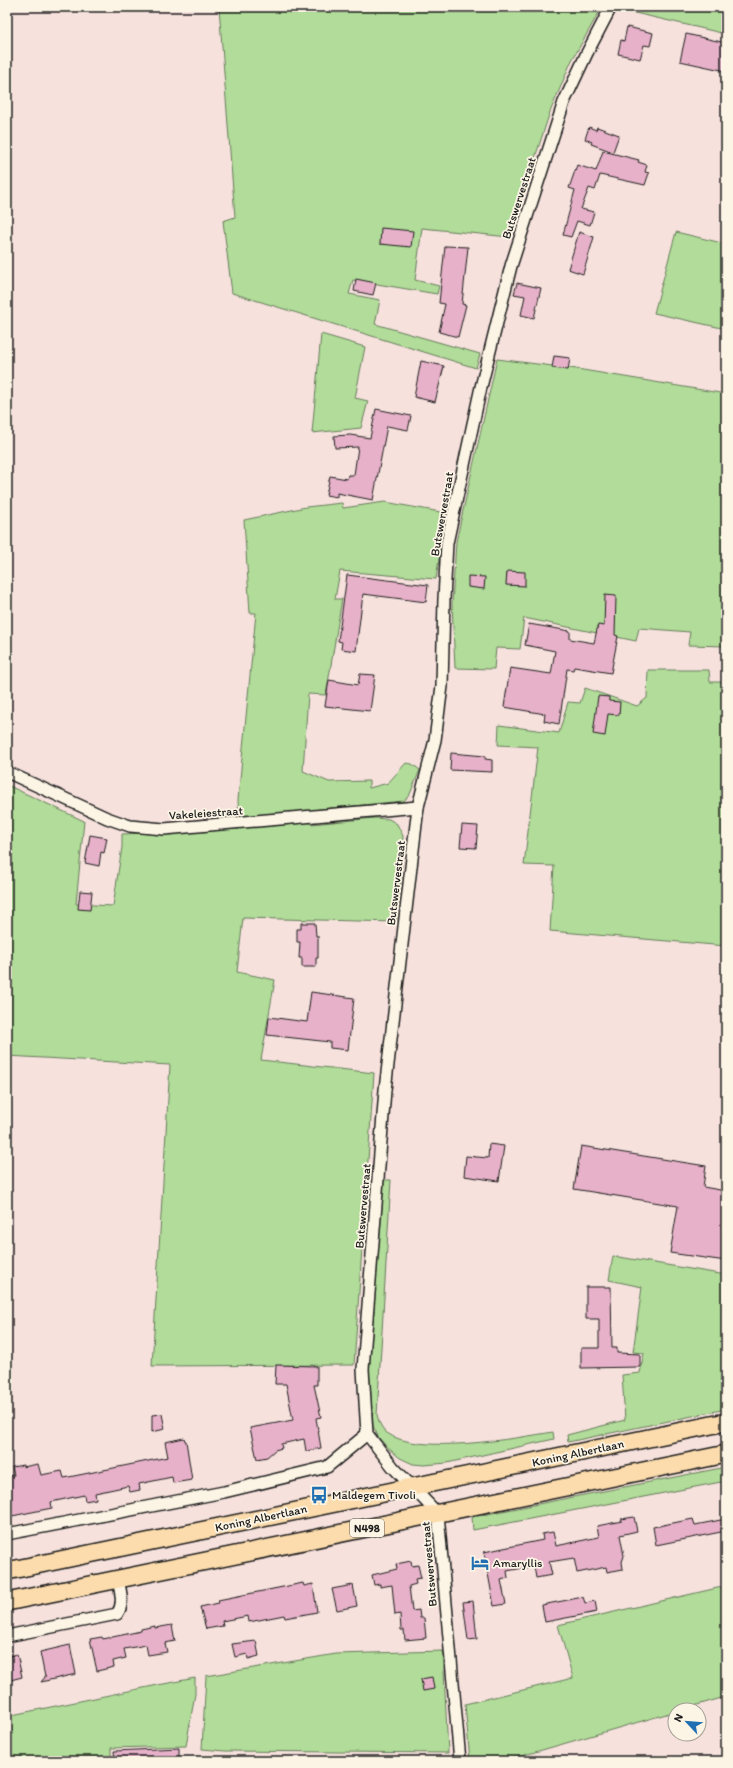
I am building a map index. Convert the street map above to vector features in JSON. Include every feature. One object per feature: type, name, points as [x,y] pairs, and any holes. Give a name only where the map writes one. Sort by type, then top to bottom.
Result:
[{"type":"main road","name":"Koning Albertlaan","points":[[7,1570],[726,1422]]},
{"type":"main road","name":"N498","points":[[7,1602],[726,1454]]},
{"type":"street","name":"Butswervestraat","points":[[460,1761],[438,1514],[393,1467],[367,1434],[362,1369],[385,1090],[418,807],[435,740],[442,686],[447,543],[481,387],[511,266],[564,102],[611,7]]},
{"type":"street","name":"Vakeleiestraat","points":[[7,772],[107,818],[130,826],[164,829],[418,807]]},
{"type":"street","points":[[7,1534],[224,1492],[327,1467],[367,1434]]},
{"type":"street","points":[[7,1636],[117,1614],[121,1608],[122,1600],[118,1579]]},
{"type":"green space","points":[[219,7],[602,7],[571,62],[550,112],[509,237],[422,228],[415,280],[439,286],[437,294],[353,280],[349,294],[380,300],[375,324],[480,354],[476,368],[232,293],[223,221],[235,217]]},
{"type":"green space","points":[[624,7],[726,7],[726,34],[622,10]]},
{"type":"green space","points":[[676,232],[726,244],[726,329],[654,313]]},
{"type":"green space","points":[[321,334],[365,347],[355,398],[368,401],[361,428],[312,433]]},
{"type":"green space","points":[[497,359],[577,369],[726,394],[726,646],[688,645],[690,632],[639,628],[636,641],[524,618],[520,649],[496,648],[494,669],[455,668],[452,604],[456,542]]},
{"type":"green space","points":[[385,502],[446,513],[436,579],[340,571],[335,599],[342,599],[326,695],[308,694],[303,771],[329,782],[369,781],[369,788],[388,783],[406,763],[412,764],[420,770],[410,794],[404,801],[311,810],[311,824],[375,818],[389,819],[397,824],[403,836],[401,880],[396,922],[243,918],[237,972],[275,980],[261,1060],[374,1073],[354,1365],[152,1366],[170,1065],[7,1056],[7,785],[84,821],[76,904],[113,906],[122,847],[122,834],[239,829],[238,800],[256,613],[250,613],[244,520],[306,507],[342,503],[343,508]]},
{"type":"green space","points":[[648,670],[709,670],[710,682],[726,682],[726,946],[550,931],[554,866],[524,865],[538,747],[498,745],[499,725],[559,733],[568,702],[580,703],[585,688],[637,706],[647,698]]},
{"type":"green space","points":[[384,1180],[391,1180],[377,1415],[382,1427],[387,1433],[402,1440],[421,1443],[443,1444],[492,1441],[553,1432],[554,1439],[447,1463],[424,1465],[413,1464],[400,1458],[379,1438],[373,1426],[369,1370]]},
{"type":"green space","points":[[613,1256],[726,1275],[726,1409],[568,1442],[567,1435],[625,1420],[622,1375],[640,1373],[644,1353],[633,1352],[642,1287],[609,1280]]},
{"type":"green space","points":[[726,1467],[726,1481],[473,1530],[472,1517]]},
{"type":"green space","points":[[726,1586],[726,1700],[725,1697],[707,1702],[667,1702],[667,1714],[504,1761],[470,1761],[465,1704],[573,1678],[558,1625]]},
{"type":"green space","points":[[443,1651],[448,1753],[225,1751],[202,1749],[206,1676],[336,1654]]},
{"type":"green space","points":[[195,1678],[195,1694],[186,1746],[111,1748],[111,1761],[7,1761],[7,1716]]},
{"type":"building","points":[[627,27],[653,33],[650,46],[644,45],[640,59],[618,54],[621,40],[624,41]]},
{"type":"building","points":[[686,34],[726,43],[726,71],[680,61]]},
{"type":"building","points":[[589,127],[596,130],[597,127],[619,135],[613,152],[591,144],[592,142],[585,139]]},
{"type":"building","points":[[603,151],[639,160],[638,162],[647,165],[645,172],[649,173],[645,185],[600,175],[595,190],[589,188],[581,209],[594,212],[590,225],[577,221],[571,237],[563,235],[575,190],[569,188],[577,165],[596,171]]},
{"type":"building","points":[[381,228],[413,231],[411,247],[380,244]]},
{"type":"building","points":[[579,232],[594,237],[583,274],[568,269]]},
{"type":"building","points":[[445,246],[468,247],[462,304],[466,305],[458,337],[439,332],[445,304],[439,303]]},
{"type":"building","points":[[356,279],[376,283],[373,295],[354,291]]},
{"type":"building","points":[[517,283],[541,288],[534,318],[521,315],[525,296],[514,294]]},
{"type":"building","points":[[554,356],[570,358],[568,370],[552,368]]},
{"type":"building","points":[[421,361],[444,366],[435,402],[414,397]]},
{"type":"building","points":[[376,409],[411,416],[408,430],[387,426],[373,500],[337,493],[337,497],[326,495],[330,476],[347,479],[348,475],[354,475],[358,447],[335,448],[334,436],[350,435],[370,438]]},
{"type":"building","points":[[507,571],[525,572],[525,586],[506,585]]},
{"type":"building","points":[[347,575],[428,585],[426,602],[363,594],[356,651],[341,649],[342,642],[338,641]]},
{"type":"building","points":[[468,576],[485,577],[484,589],[468,587]]},
{"type":"building","points":[[605,595],[616,596],[615,635],[618,636],[611,673],[574,667],[573,670],[567,669],[559,724],[544,721],[545,714],[504,707],[510,668],[551,674],[555,651],[525,645],[529,624],[570,631],[570,639],[594,643],[598,625],[604,626]]},
{"type":"building","points":[[360,674],[375,675],[370,711],[325,706],[329,680],[358,685]]},
{"type":"building","points":[[598,696],[609,697],[609,701],[620,702],[619,715],[608,714],[605,736],[593,734]]},
{"type":"building","points":[[451,753],[485,756],[485,759],[492,760],[492,772],[450,770]]},
{"type":"building","points":[[462,825],[478,826],[476,848],[460,847]]},
{"type":"building","points":[[90,835],[107,838],[104,853],[101,852],[99,866],[85,863]]},
{"type":"building","points":[[80,891],[92,892],[90,910],[78,909]]},
{"type":"building","points":[[301,923],[315,923],[316,936],[318,936],[318,958],[316,958],[316,967],[302,967],[302,958],[299,958],[300,942],[297,942],[297,929],[301,929]]},
{"type":"building","points":[[311,992],[354,998],[348,1050],[330,1048],[330,1042],[267,1035],[269,1017],[307,1022]]},
{"type":"building","points":[[489,1144],[504,1146],[499,1181],[464,1176],[466,1156],[488,1158]]},
{"type":"building","points":[[581,1146],[706,1166],[703,1187],[726,1191],[726,1261],[670,1253],[678,1206],[574,1189]]},
{"type":"building","points":[[586,1287],[611,1287],[612,1348],[617,1348],[617,1353],[640,1354],[640,1367],[581,1368],[581,1348],[599,1348],[599,1319],[586,1319]]},
{"type":"building","points":[[276,1365],[317,1366],[317,1385],[314,1385],[321,1417],[316,1418],[321,1448],[306,1451],[304,1439],[281,1444],[282,1448],[275,1450],[267,1457],[257,1459],[250,1428],[293,1420],[286,1384],[275,1384]]},
{"type":"building","points":[[162,1414],[165,1429],[152,1432],[152,1415]]},
{"type":"building","points":[[184,1438],[186,1441],[192,1480],[173,1483],[172,1477],[139,1484],[140,1490],[130,1492],[128,1486],[95,1493],[96,1499],[85,1501],[84,1495],[51,1502],[52,1508],[7,1517],[7,1476],[14,1475],[12,1467],[23,1465],[23,1467],[38,1464],[41,1475],[62,1471],[64,1478],[168,1457],[165,1442]]},
{"type":"building","points":[[634,1517],[637,1531],[620,1535],[624,1556],[622,1562],[623,1569],[607,1572],[606,1567],[577,1573],[574,1558],[549,1562],[552,1575],[536,1578],[534,1566],[507,1571],[508,1578],[501,1580],[506,1604],[494,1606],[484,1552],[543,1540],[542,1534],[553,1532],[556,1546],[599,1537],[597,1526]]},
{"type":"building","points":[[693,1519],[695,1525],[726,1519],[726,1531],[656,1545],[653,1527]]},
{"type":"building","points":[[411,1561],[412,1566],[418,1565],[421,1578],[415,1579],[416,1584],[409,1586],[412,1611],[419,1610],[420,1618],[424,1618],[426,1638],[405,1640],[404,1630],[401,1630],[400,1614],[395,1615],[392,1585],[380,1587],[380,1584],[374,1585],[372,1575],[397,1569],[396,1564]]},
{"type":"building","points":[[303,1583],[304,1586],[313,1584],[317,1612],[285,1618],[284,1615],[249,1622],[248,1616],[222,1621],[223,1626],[206,1629],[200,1607],[219,1603],[218,1600]]},
{"type":"building","points":[[353,1585],[357,1606],[337,1610],[332,1589]]},
{"type":"building","points":[[583,1597],[585,1603],[595,1601],[597,1612],[545,1622],[542,1605]]},
{"type":"building","points":[[473,1601],[477,1639],[468,1640],[463,1602]]},
{"type":"building","points":[[172,1625],[175,1641],[165,1643],[167,1652],[148,1655],[146,1645],[124,1649],[126,1658],[113,1661],[114,1667],[97,1671],[90,1639],[102,1637],[103,1639],[141,1631],[141,1629],[155,1626],[155,1628]]},
{"type":"building","points":[[256,1641],[259,1656],[248,1659],[247,1654],[235,1657],[232,1644]]},
{"type":"building","points":[[70,1645],[76,1674],[41,1682],[46,1676],[45,1677],[40,1652]]},
{"type":"building","points":[[17,1654],[22,1677],[7,1681],[7,1657]]},
{"type":"building","points":[[432,1677],[434,1689],[423,1691],[421,1679]]},
{"type":"building","points":[[179,1748],[179,1761],[115,1761],[114,1751]]},
{"type":"place","name":"Maldegem Tivoli","points":[[319,1495]]},
{"type":"place","name":"Amaryllis","points":[[480,1563]]}]
